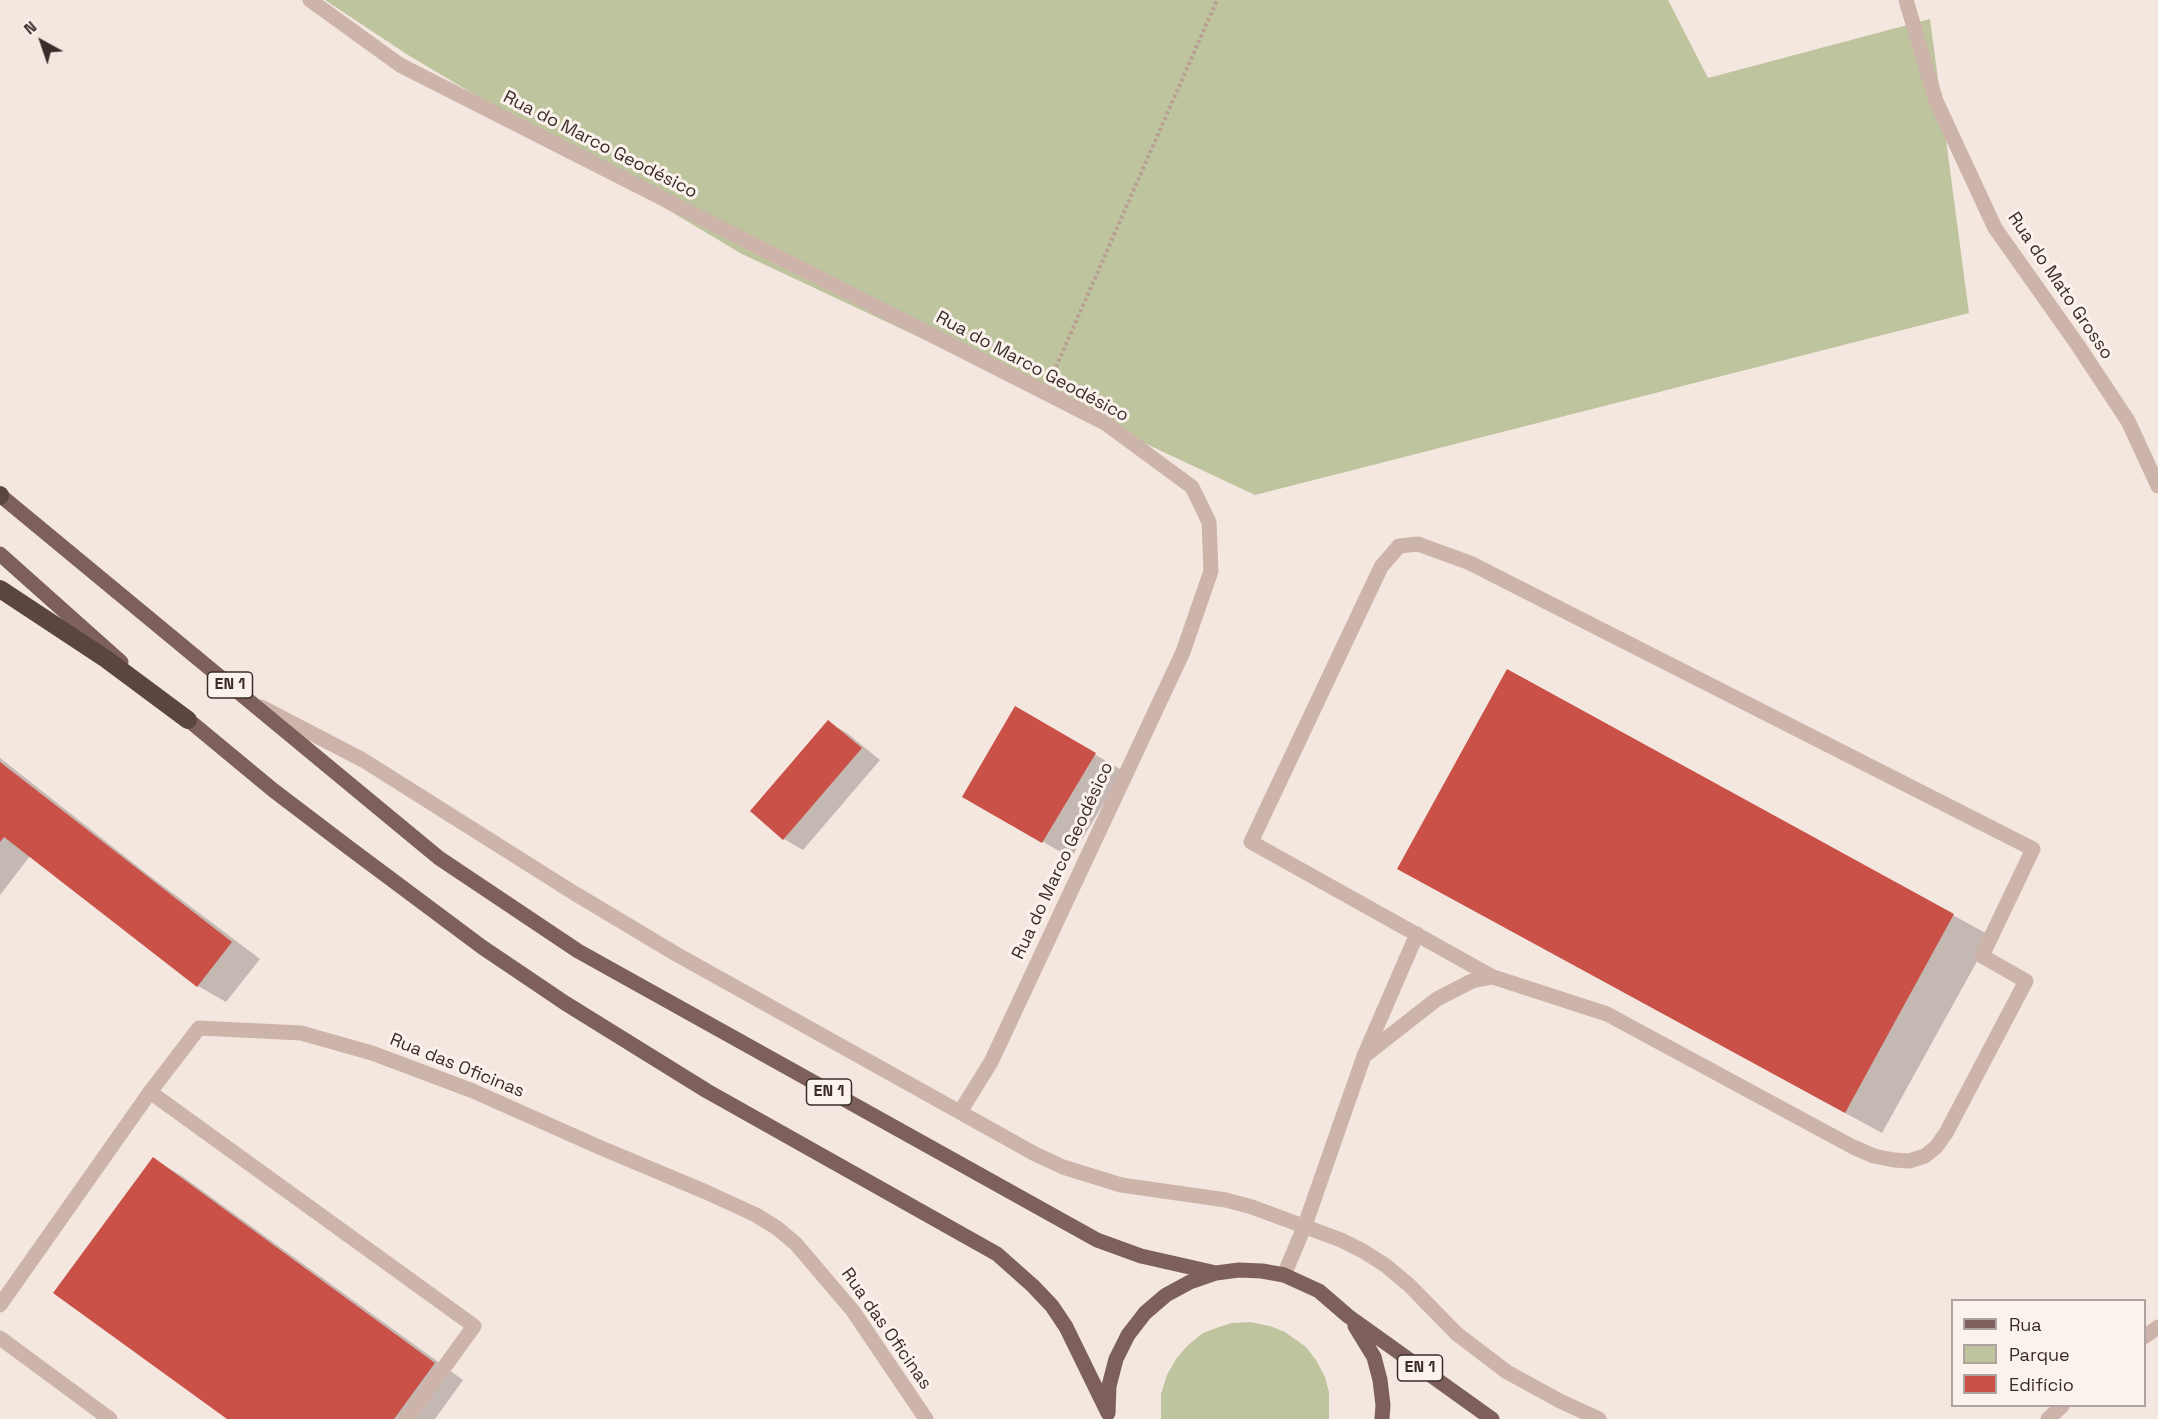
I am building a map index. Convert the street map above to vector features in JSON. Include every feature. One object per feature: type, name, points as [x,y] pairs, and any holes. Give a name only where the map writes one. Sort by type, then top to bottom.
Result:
[{"type":"highway","points":[[0,589],[106,659],[188,720]]},
{"type":"main road","name":"EN 1","points":[[0,495],[439,858],[578,951],[1097,1240],[1141,1256],[1216,1273]]},
{"type":"main road","name":"EN 1","points":[[0,554],[188,720],[273,790],[482,947],[565,1004],[707,1091],[997,1254],[1034,1286],[1052,1306],[1066,1327],[1108,1416]]},
{"type":"main road","name":"EN 1","points":[[1108,1416],[1109,1386],[1116,1359],[1128,1335],[1145,1313],[1166,1295],[1190,1282],[1216,1273],[1239,1270],[1284,1275],[1319,1291],[1348,1316],[1492,1419]]},
{"type":"main road","name":"EN 1","points":[[1348,1316],[1363,1336],[1374,1357],[1380,1380],[1382,1419]]},
{"type":"street","name":"Rua do Marco Geodésico","points":[[310,0],[400,65],[1105,423],[1192,487],[1209,522],[1211,572],[1178,663],[991,1062],[960,1112]]},
{"type":"street","name":"Rua do Mato Grosso","points":[[1906,0],[1936,101],[1995,228],[2128,421],[2158,486]]},
{"type":"street","points":[[1418,544],[1470,563],[2033,849],[1982,957],[2026,981],[1946,1133],[1936,1147],[1925,1156],[1909,1161],[1884,1158],[1853,1147],[1607,1014],[1493,977],[1251,842],[1381,567],[1399,546],[1418,544]]},
{"type":"street","points":[[250,701],[363,760],[564,887],[666,948],[1035,1154],[1063,1167],[1121,1185],[1226,1200],[1252,1207],[1341,1240],[1385,1265],[1409,1285],[1457,1334],[1507,1372],[1542,1393],[1599,1419]]},
{"type":"street","points":[[1284,1275],[1305,1226],[1364,1056],[1417,934]]},
{"type":"street","points":[[1364,1056],[1437,999],[1472,981],[1493,977]]},
{"type":"street","name":"Rua das Oficinas","points":[[0,1305],[150,1092],[199,1028],[301,1033],[372,1053],[473,1091],[756,1215],[777,1228],[803,1251],[853,1311],[926,1419]]},
{"type":"street","points":[[150,1092],[474,1326],[407,1419]]},
{"type":"street","points":[[2146,1336],[2158,1327]]},
{"type":"street","points":[[0,1338],[110,1419]]},
{"type":"street","points":[[2048,1419],[2061,1407]]},
{"type":"path","points":[[1044,392],[1217,0]]},
{"type":"green space","points":[[325,0],[1668,0],[1708,78],[1930,19],[1969,313],[1255,495],[742,254],[408,55]]},
{"type":"green space","points":[[1250,1322],[1285,1332],[1306,1347],[1325,1377],[1329,1392],[1329,1419],[1161,1419],[1161,1394],[1167,1375],[1187,1346],[1203,1333],[1232,1323]]},
{"type":"building","points":[[1507,669],[1954,914],[1845,1113],[1397,869]]},
{"type":"building","points":[[1015,706],[1096,753],[1042,843],[962,797]]},
{"type":"building","points":[[828,720],[862,748],[783,840],[750,811]]},
{"type":"building","points":[[0,762],[232,942],[197,987],[4,837],[0,842]]},
{"type":"building","points":[[153,1157],[435,1363],[394,1419],[227,1419],[53,1293]]}]
